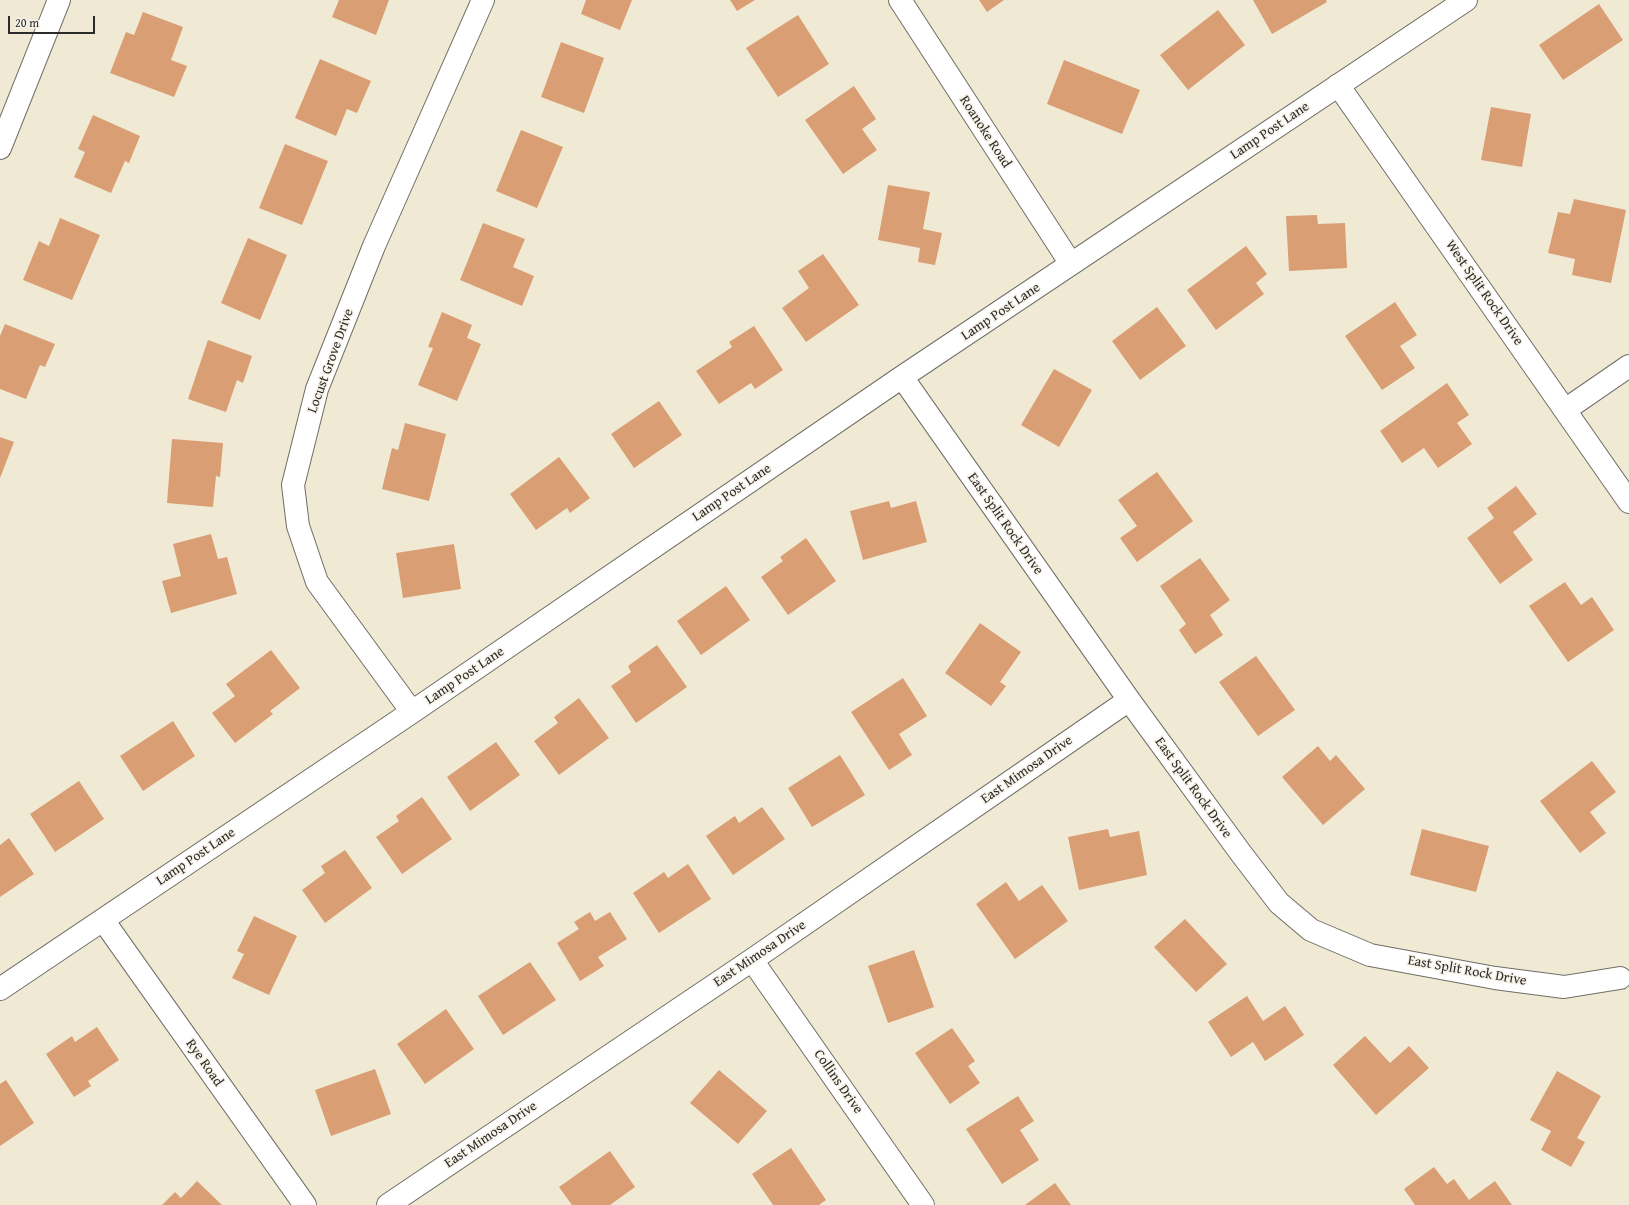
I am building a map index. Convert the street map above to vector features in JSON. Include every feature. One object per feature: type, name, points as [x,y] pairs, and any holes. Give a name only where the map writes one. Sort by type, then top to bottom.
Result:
[{"type":"street","points":[[0,148],[59,0]]},
{"type":"street","name":"Locust Grove Drive","points":[[412,712],[316,582],[298,526],[293,485],[317,390],[374,246],[482,0]]},
{"type":"street","name":"Roanoke Road","points":[[900,0],[1071,264]]},
{"type":"street","name":"Lamp Post Lane","points":[[0,989],[412,712],[902,377],[1466,0]]},
{"type":"street","name":"West Split Rock Drive","points":[[1338,85],[1629,502]]},
{"type":"street","points":[[1565,410],[1629,366]]},
{"type":"street","name":"East Split Rock Drive","points":[[902,377],[1129,700],[1240,852],[1279,903],[1311,930],[1370,954],[1495,978],[1564,987],[1626,978]]},
{"type":"street","name":"East Mimosa Drive","points":[[388,1205],[752,960],[1129,700]]},
{"type":"street","name":"Rye Road","points":[[103,920],[304,1205]]},
{"type":"street","name":"Collins Drive","points":[[752,960],[923,1205]]},
{"type":"building","points":[[339,0],[389,0],[376,35],[332,17]]},
{"type":"building","points":[[586,0],[632,0],[620,30],[581,14]]},
{"type":"building","points":[[730,0],[755,0],[737,11]]},
{"type":"building","points":[[979,0],[1004,0],[987,12]]},
{"type":"building","points":[[1253,0],[1326,0],[1327,2],[1272,34]]},
{"type":"building","points":[[1599,4],[1623,40],[1563,80],[1539,45]]},
{"type":"building","points":[[1218,10],[1245,45],[1188,90],[1160,55]]},
{"type":"building","points":[[143,12],[183,27],[171,60],[187,66],[174,97],[110,73],[126,32],[134,35]]},
{"type":"building","points":[[798,15],[829,64],[778,97],[746,48]]},
{"type":"building","points":[[561,42],[604,58],[584,113],[541,97]]},
{"type":"building","points":[[320,59],[371,81],[357,113],[347,109],[336,136],[295,118]]},
{"type":"building","points":[[1064,60],[1140,90],[1122,134],[1047,104]]},
{"type":"building","points":[[854,86],[876,119],[862,129],[877,150],[843,174],[805,120]]},
{"type":"building","points":[[1491,107],[1531,114],[1522,167],[1481,160]]},
{"type":"building","points":[[93,115],[140,136],[129,163],[125,161],[111,193],[74,177],[85,152],[78,149]]},
{"type":"building","points":[[521,130],[563,147],[537,208],[496,191]]},
{"type":"building","points":[[285,144],[328,161],[302,225],[259,208]]},
{"type":"building","points":[[888,185],[930,192],[923,229],[942,233],[935,265],[918,262],[920,248],[878,240]]},
{"type":"building","points":[[1574,199],[1626,210],[1611,283],[1572,275],[1575,259],[1548,253],[1558,212],[1570,214]]},
{"type":"building","points":[[1317,215],[1318,224],[1345,223],[1347,268],[1289,271],[1286,216]]},
{"type":"building","points":[[60,218],[100,235],[72,300],[23,280],[39,241],[49,246]]},
{"type":"building","points":[[483,223],[525,239],[513,267],[534,276],[522,306],[460,280]]},
{"type":"building","points":[[248,238],[287,255],[260,320],[221,303]]},
{"type":"building","points":[[1246,246],[1267,274],[1256,283],[1264,294],[1216,330],[1187,290]]},
{"type":"building","points":[[823,254],[859,305],[806,342],[782,308],[809,288],[798,271]]},
{"type":"building","points":[[1395,302],[1417,335],[1400,346],[1415,368],[1382,390],[1345,336]]},
{"type":"building","points":[[1157,307],[1186,346],[1140,380],[1112,341]]},
{"type":"building","points":[[442,312],[472,325],[467,338],[481,344],[457,401],[418,385],[433,348],[428,347]]},
{"type":"building","points":[[5,324],[55,344],[45,367],[40,365],[26,399],[0,389],[0,336]]},
{"type":"building","points":[[754,326],[783,370],[755,389],[751,383],[719,404],[696,371],[732,347],[729,342]]},
{"type":"building","points":[[208,340],[252,356],[243,383],[237,380],[226,412],[188,399]]},
{"type":"building","points":[[1054,369],[1092,390],[1059,447],[1021,425]]},
{"type":"building","points":[[1447,383],[1469,415],[1457,423],[1472,444],[1438,468],[1424,448],[1402,463],[1380,431]]},
{"type":"building","points":[[659,401],[682,435],[634,468],[611,434]]},
{"type":"building","points":[[405,423],[446,434],[429,501],[382,489],[392,448],[398,450]]},
{"type":"building","points":[[0,437],[14,442],[0,478]]},
{"type":"building","points":[[172,439],[223,443],[220,477],[216,476],[213,507],[167,503]]},
{"type":"building","points":[[559,457],[590,498],[570,513],[567,508],[536,530],[510,494]]},
{"type":"building","points":[[1157,472],[1193,521],[1137,562],[1120,538],[1137,526],[1118,500]]},
{"type":"building","points":[[1516,486],[1537,514],[1513,532],[1533,560],[1500,584],[1467,538],[1494,518],[1487,508]]},
{"type":"building","points":[[889,501],[891,508],[916,501],[927,542],[863,560],[850,511]]},
{"type":"building","points":[[211,534],[218,559],[227,557],[237,594],[171,613],[162,581],[181,576],[173,544]]},
{"type":"building","points":[[806,538],[836,581],[788,615],[761,577],[783,561],[780,557]]},
{"type":"building","points":[[454,544],[461,589],[403,598],[396,553]]},
{"type":"building","points":[[1200,558],[1230,600],[1210,615],[1223,635],[1195,654],[1179,630],[1186,624],[1160,586]]},
{"type":"building","points":[[1565,582],[1581,605],[1592,597],[1614,630],[1568,662],[1529,606]]},
{"type":"building","points":[[726,586],[750,620],[701,655],[677,621]]},
{"type":"building","points":[[980,623],[1021,652],[1000,682],[1006,686],[991,706],[945,673]]},
{"type":"building","points":[[657,645],[687,687],[636,723],[611,686],[631,672],[628,666]]},
{"type":"building","points":[[271,650],[300,688],[270,711],[273,714],[235,743],[212,713],[235,696],[226,684]]},
{"type":"building","points":[[1256,656],[1295,710],[1258,736],[1219,682]]},
{"type":"building","points":[[903,678],[927,716],[899,734],[912,755],[889,770],[851,712]]},
{"type":"building","points":[[579,698],[609,738],[559,775],[534,741],[558,723],[554,717]]},
{"type":"building","points":[[173,721],[195,756],[143,791],[120,756]]},
{"type":"building","points":[[496,742],[520,775],[470,811],[447,777]]},
{"type":"building","points":[[1318,746],[1330,761],[1336,755],[1365,789],[1323,825],[1282,777]]},
{"type":"building","points":[[840,755],[865,795],[812,827],[788,788]]},
{"type":"building","points":[[1592,761],[1616,792],[1590,812],[1606,833],[1580,853],[1540,801]]},
{"type":"building","points":[[79,781],[104,819],[55,852],[30,814]]},
{"type":"building","points":[[422,797],[452,839],[402,874],[376,837],[399,821],[396,816]]},
{"type":"building","points":[[762,807],[785,839],[733,875],[706,836],[735,816],[739,823]]},
{"type":"building","points":[[1108,829],[1110,837],[1139,831],[1147,875],[1079,890],[1068,837]]},
{"type":"building","points":[[1422,829],[1489,846],[1476,892],[1410,875]]},
{"type":"building","points":[[9,838],[34,874],[0,897],[0,845]]},
{"type":"building","points":[[345,850],[372,888],[325,923],[302,890],[325,873],[321,866]]},
{"type":"building","points":[[688,864],[711,899],[659,933],[633,893],[664,872],[668,878]]},
{"type":"building","points":[[1006,882],[1019,901],[1042,885],[1068,921],[1015,959],[976,904]]},
{"type":"building","points":[[590,912],[595,921],[610,912],[627,939],[598,957],[604,966],[580,981],[557,943],[579,929],[574,922]]},
{"type":"building","points":[[254,916],[297,936],[269,995],[232,978],[244,954],[237,951]]},
{"type":"building","points":[[1185,919],[1227,964],[1196,992],[1154,947]]},
{"type":"building","points":[[914,950],[934,1007],[888,1023],[868,966]]},
{"type":"building","points":[[530,962],[556,1000],[503,1035],[478,996]]},
{"type":"building","points":[[1247,996],[1263,1021],[1285,1006],[1304,1035],[1265,1061],[1253,1042],[1231,1057],[1208,1022]]},
{"type":"building","points":[[446,1009],[474,1049],[425,1084],[397,1044]]},
{"type":"building","points":[[97,1027],[119,1060],[88,1081],[91,1086],[74,1097],[46,1054],[72,1036],[75,1042]]},
{"type":"building","points":[[952,1028],[975,1061],[968,1066],[980,1083],[950,1104],[915,1053]]},
{"type":"building","points":[[1365,1036],[1390,1063],[1409,1046],[1429,1068],[1376,1115],[1333,1065]]},
{"type":"building","points":[[375,1069],[391,1114],[331,1136],[315,1090]]},
{"type":"building","points":[[719,1070],[767,1111],[738,1144],[690,1103]]},
{"type":"building","points":[[1557,1071],[1601,1096],[1577,1138],[1585,1142],[1571,1167],[1541,1150],[1551,1131],[1530,1120]]},
{"type":"building","points":[[6,1080],[34,1123],[0,1146],[0,1084]]},
{"type":"building","points":[[1018,1096],[1034,1121],[1020,1130],[1039,1160],[1002,1184],[966,1129]]},
{"type":"building","points":[[791,1148],[826,1200],[819,1205],[773,1205],[752,1174]]},
{"type":"building","points":[[610,1151],[635,1187],[610,1205],[572,1205],[559,1187]]},
{"type":"building","points":[[1434,1167],[1447,1184],[1454,1179],[1469,1200],[1495,1181],[1512,1205],[1415,1205],[1404,1189]]},
{"type":"building","points":[[197,1181],[222,1205],[162,1205],[175,1192],[181,1198]]},
{"type":"building","points":[[1055,1183],[1071,1205],[1025,1205]]}]
